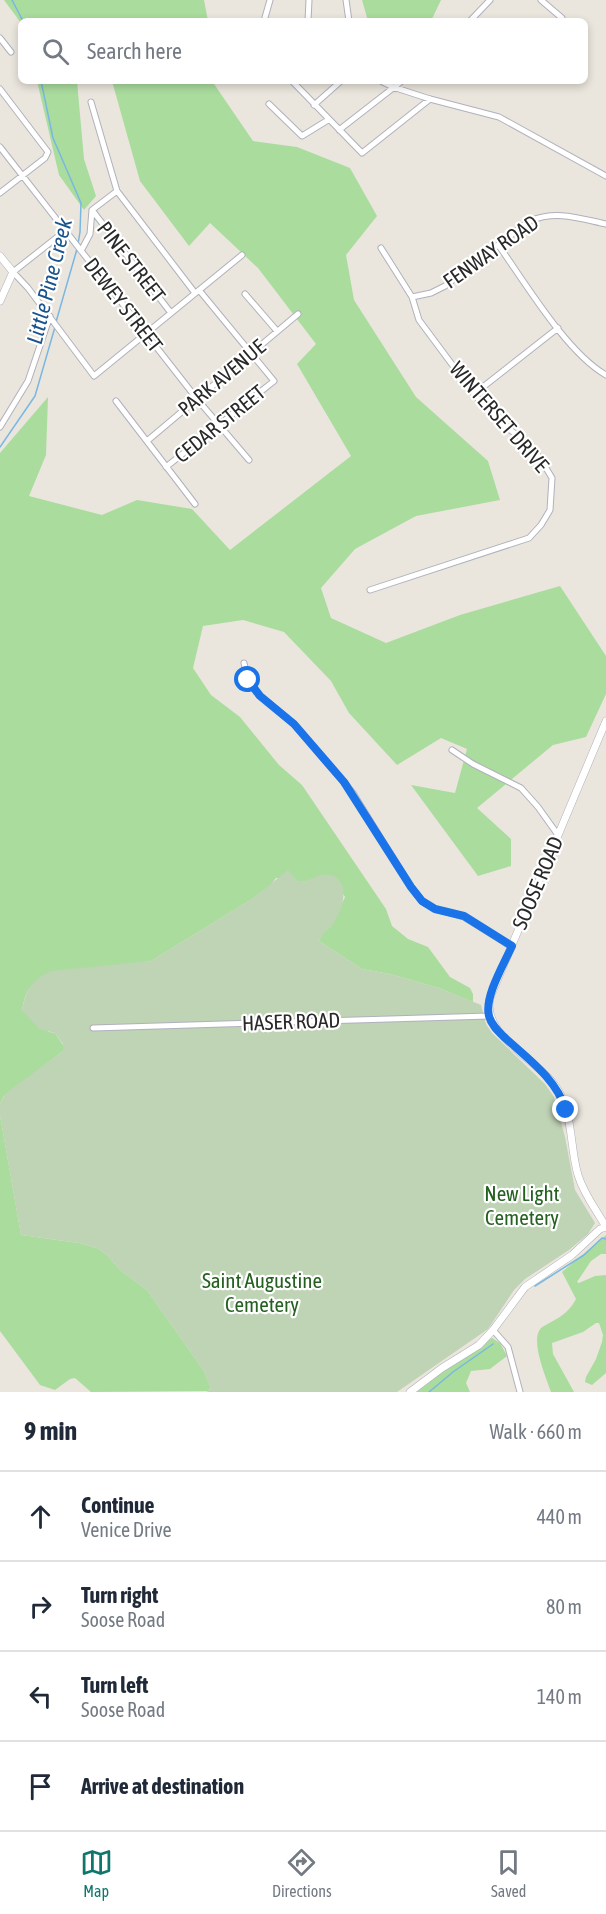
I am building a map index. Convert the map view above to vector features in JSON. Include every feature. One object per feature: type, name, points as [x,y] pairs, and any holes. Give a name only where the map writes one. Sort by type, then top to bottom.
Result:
[{"type":"street","points":[[265,18],[270,0]]},
{"type":"street","points":[[308,18],[309,0]]},
{"type":"street","points":[[346,0],[349,18]]},
{"type":"street","points":[[473,18],[490,0]]},
{"type":"street","points":[[541,0],[562,18]]},
{"type":"street","points":[[0,38],[11,52]]},
{"type":"street","points":[[295,84],[362,153],[430,99]]},
{"type":"street","points":[[330,84],[332,88]]},
{"type":"street","points":[[314,105],[338,84]]},
{"type":"street","points":[[387,84],[430,99],[499,117],[606,176]]},
{"type":"street","points":[[339,130],[398,84]]},
{"type":"street","points":[[0,193],[45,158],[48,152],[1,91]]},
{"type":"street","points":[[91,102],[117,191],[197,292],[251,353]]},
{"type":"street","points":[[269,104],[302,136],[328,120]]},
{"type":"street","name":"DEWEY STREET","points":[[0,147],[196,399],[249,460]]},
{"type":"street","points":[[81,251],[90,234],[92,210],[117,191]]},
{"type":"street","name":"PINE STREET","points":[[92,210],[171,313]]},
{"type":"street","name":"FENWAY ROAD","points":[[412,297],[431,293],[446,286],[529,221],[545,215],[560,214],[606,224]]},
{"type":"street","points":[[0,301],[13,272],[65,231]]},
{"type":"street","points":[[499,246],[584,360],[606,375]]},
{"type":"street","name":"WINTERSET DRIVE","points":[[370,590],[529,538],[541,525],[550,510],[552,478],[540,458],[523,440],[500,423],[474,394],[419,320],[412,297],[381,248]]},
{"type":"street","points":[[0,256],[52,319],[94,376],[242,255]]},
{"type":"street","points":[[245,294],[277,331]]},
{"type":"street","name":"PARK AVENUE","points":[[147,441],[298,314]]},
{"type":"street","points":[[0,427],[28,381],[52,319]]},
{"type":"street","points":[[474,394],[558,328]]},
{"type":"street","name":"CEDAR STREET","points":[[166,467],[274,381],[251,353]]},
{"type":"street","points":[[116,401],[195,504]]},
{"type":"street","points":[[244,663],[248,680],[256,692],[294,724],[344,782],[422,901],[435,909],[471,920],[512,946]]},
{"type":"street","name":"SOOSE ROAD","points":[[489,1016],[489,1001],[558,835],[604,733],[606,721]]},
{"type":"street","points":[[452,750],[473,764],[521,788],[558,835]]},
{"type":"street","points":[[410,1392],[442,1368],[476,1347],[493,1330],[525,1287],[572,1256],[600,1229],[606,1227],[580,1184],[563,1099],[553,1083],[496,1029],[489,1016]]},
{"type":"street","name":"HASER ROAD","points":[[93,1028],[489,1016]]},
{"type":"street","points":[[493,1330],[508,1347],[520,1392]]},
{"type":"green space","points":[[4,0],[204,0],[207,18],[18,18]]},
{"type":"green space","points":[[362,0],[441,0],[432,18],[367,18]]},
{"type":"green space","points":[[38,84],[77,84],[84,159],[96,196],[84,210],[59,175]]},
{"type":"green space","points":[[113,84],[214,84],[253,141],[297,147],[350,168],[377,216],[346,255],[354,300],[416,397],[488,461],[500,500],[416,516],[355,549],[321,588],[331,618],[386,643],[460,615],[560,586],[606,656],[606,694],[586,737],[553,745],[477,808],[511,839],[511,866],[478,876],[411,785],[455,793],[467,749],[441,738],[397,765],[349,713],[331,681],[284,632],[243,620],[203,626],[193,668],[211,695],[240,717],[279,765],[302,785],[386,909],[392,926],[408,939],[428,947],[450,977],[470,988],[473,1002],[439,988],[390,974],[362,969],[319,941],[322,934],[331,926],[345,897],[331,875],[299,882],[294,878],[276,878],[270,886],[252,899],[151,961],[42,976],[28,990],[22,1010],[49,1032],[55,1033],[63,1045],[63,1051],[4,1096],[0,1104],[0,453],[48,397],[46,455],[29,496],[102,515],[137,500],[192,509],[230,550],[351,456],[297,364],[316,344],[258,268],[210,223],[189,246],[140,181]]},
{"type":"green space","points":[[288,870],[299,882],[326,874],[335,877],[341,883],[344,894],[339,912],[319,941],[362,969],[390,974],[439,988],[481,1005],[486,1024],[492,1033],[545,1084],[554,1097],[565,1137],[575,1190],[595,1223],[588,1234],[569,1250],[525,1279],[514,1290],[488,1329],[397,1392],[207,1392],[211,1388],[204,1371],[147,1290],[120,1270],[107,1255],[97,1248],[79,1243],[21,1235],[0,1104],[6,1093],[63,1051],[63,1044],[55,1033],[39,1029],[22,1010],[31,986],[51,971],[151,961],[252,899]]},
{"type":"green space","points":[[0,1115],[21,1235],[79,1243],[97,1248],[107,1255],[120,1270],[147,1290],[204,1371],[211,1388],[208,1391],[91,1392],[75,1378],[55,1390],[40,1385],[0,1331]]},
{"type":"green space","points":[[606,1235],[606,1254],[601,1254],[591,1261],[577,1282],[606,1275],[606,1373],[592,1385],[585,1382],[602,1342],[603,1335],[599,1323],[596,1323],[583,1332],[552,1343],[553,1354],[574,1392],[551,1392],[537,1346],[539,1331],[566,1312],[576,1299],[562,1272]]},
{"type":"green space","points":[[492,1338],[500,1343],[507,1356],[490,1369],[471,1371],[466,1383],[470,1392],[416,1392],[429,1380]]},
{"type":"waterway","name":"Little Pine Creek","points":[[12,0],[21,18]]},
{"type":"waterway","name":"Little Pine Creek","points":[[42,84],[53,138],[81,203],[78,244]]},
{"type":"waterway","name":"Little Pine Creek","points":[[56,322],[77,249]]},
{"type":"waterway","name":"Little Pine Creek","points":[[0,447],[35,396],[55,327]]},
{"type":"waterway","points":[[535,1286],[584,1255],[602,1238],[606,1239]]},
{"type":"waterway","points":[[429,1392],[493,1344]]},
{"type":"route","points":[[248,680],[260,696],[294,724],[353,793],[422,901],[435,909],[464,916],[512,946],[489,1001],[489,1016],[496,1029],[553,1083],[563,1099],[566,1110]]},
{"type":"park label","name":"New Light Cemetery","points":[[522,1206]]},
{"type":"park label","name":"Saint Augustine Cemetery","points":[[262,1293]]}]
